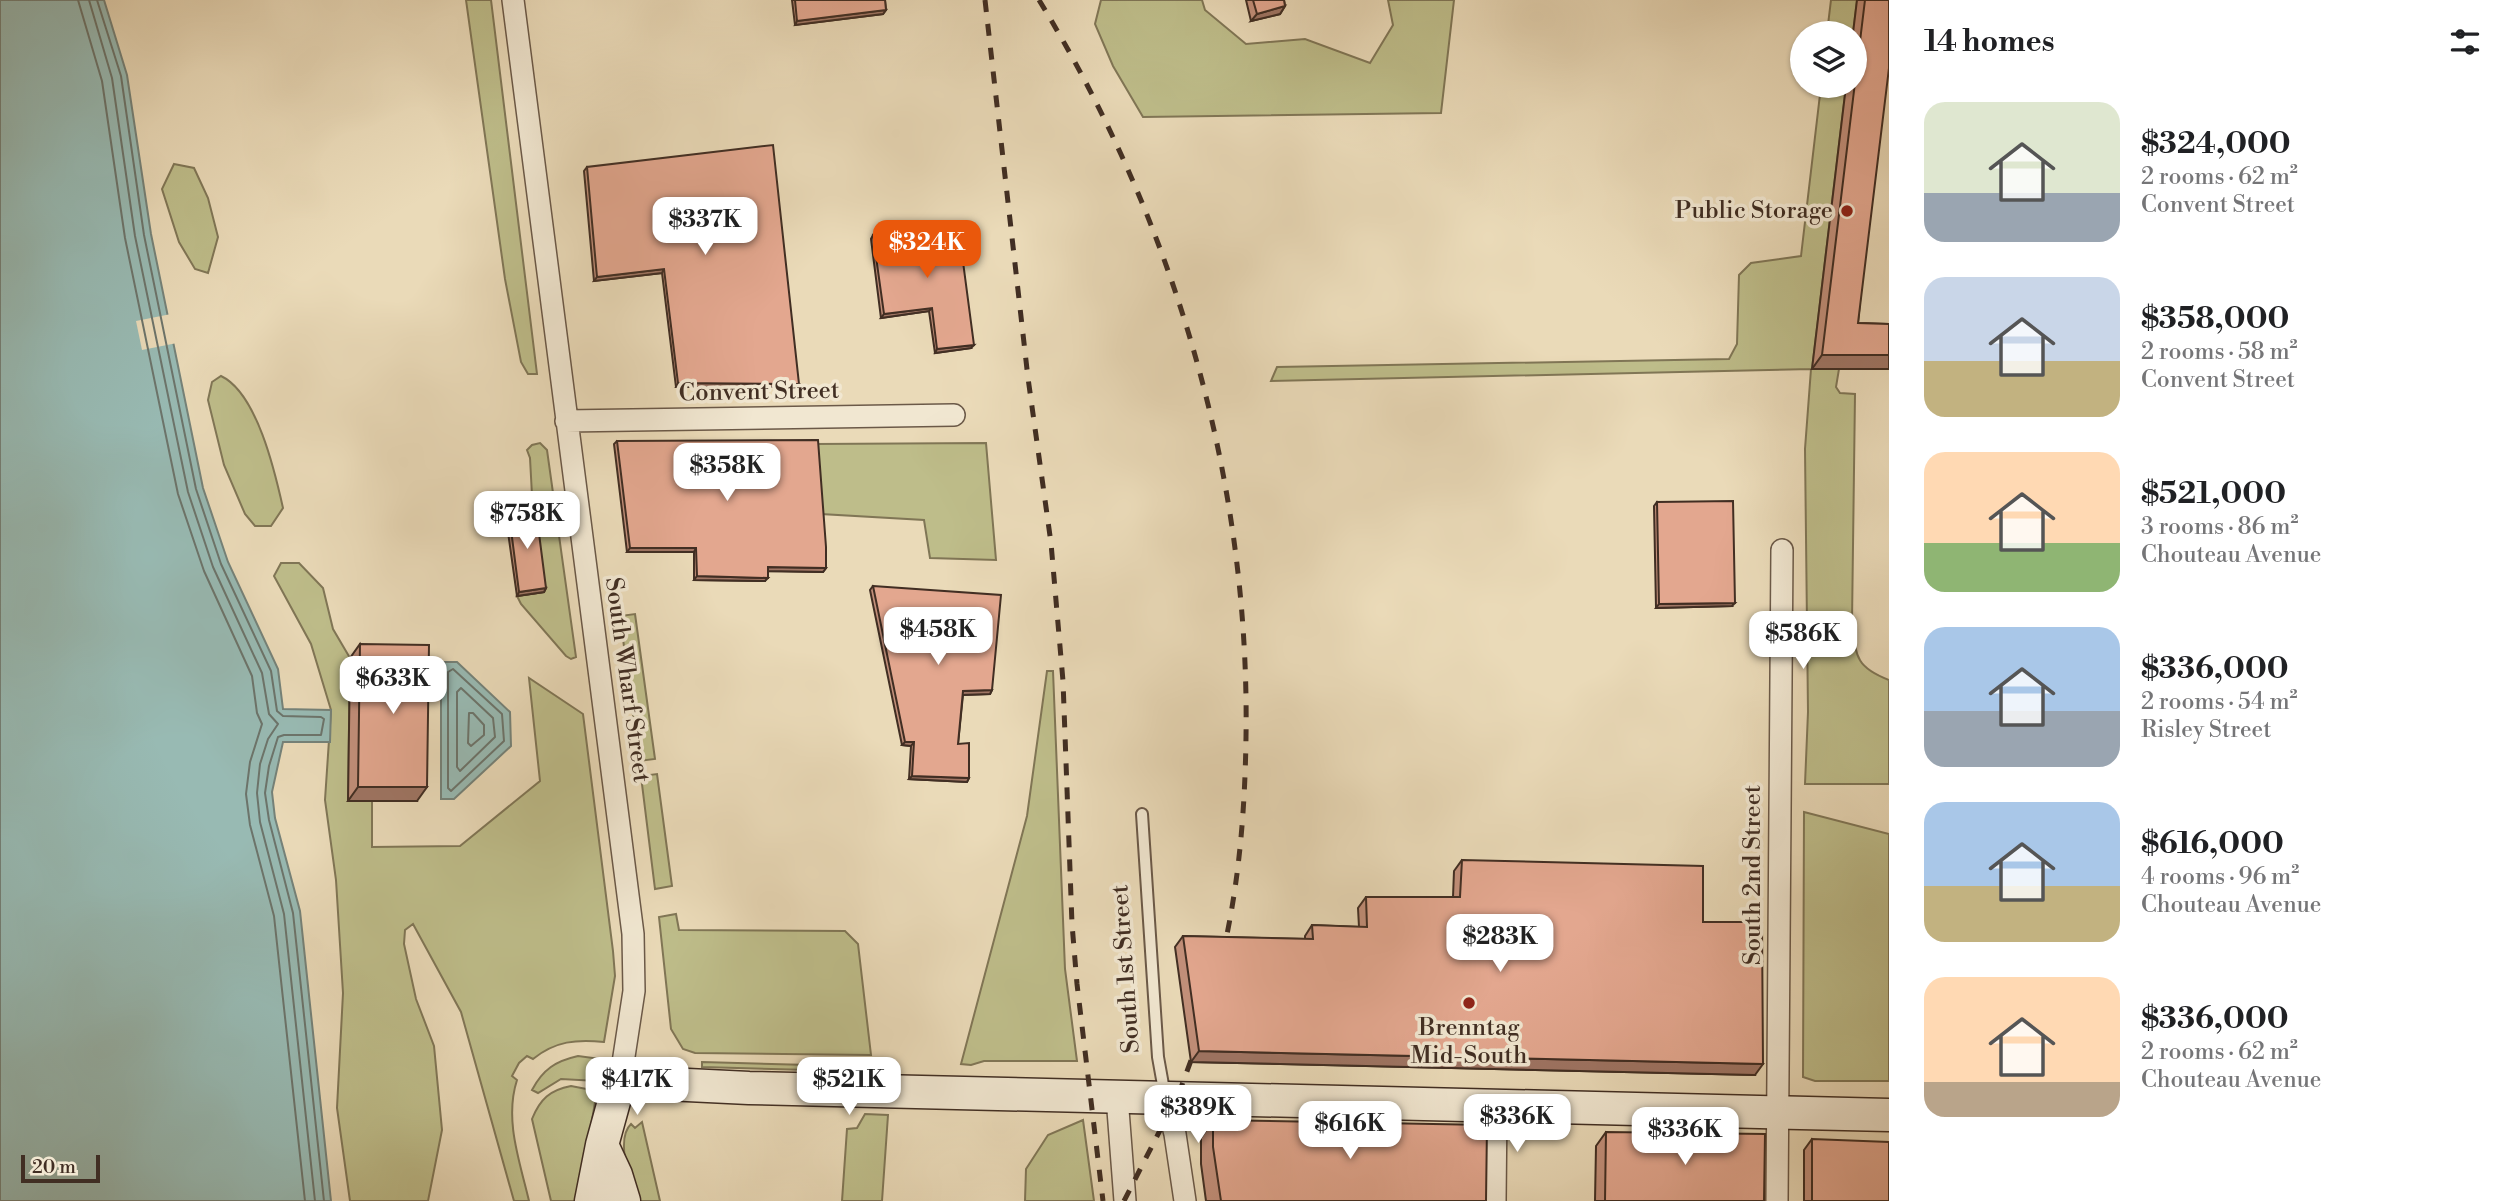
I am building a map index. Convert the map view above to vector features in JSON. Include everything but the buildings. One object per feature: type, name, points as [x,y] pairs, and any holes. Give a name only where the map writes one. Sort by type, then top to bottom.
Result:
[{"type":"street","name":"South Wharf Street","points":[[513,0],[633,934],[634,991],[621,1076]]},
{"type":"street","name":"Convent Street","points":[[566,421],[954,415]]},
{"type":"street","name":"South 2nd Street","points":[[1777,1201],[1782,550]]},
{"type":"street","points":[[591,1201],[602,1145],[621,1076],[692,1086],[1889,1115]]},
{"type":"street","points":[[1117,1097],[1125,1201]]},
{"type":"street","name":"South 1st Street","points":[[1166,1099],[1175,1134],[1185,1201]]},
{"type":"street","points":[[1495,1201],[1496,1106]]},
{"type":"street","points":[[602,1145],[624,1201]]},
{"type":"lane","name":"South 1st Street","points":[[1142,814],[1158,1057],[1166,1099]]},
{"type":"shaded area","points":[[466,0],[491,0],[537,374],[528,374],[521,362],[505,279]]},
{"type":"shaded area","points":[[1101,0],[1202,0],[1205,10],[1246,44],[1305,39],[1370,63],[1393,25],[1388,0],[1454,0],[1441,113],[1143,117],[1113,66],[1095,24]]},
{"type":"shaded area","points":[[1831,0],[1857,0],[1854,21],[1828,21]]},
{"type":"shaded area","points":[[1820,98],[1845,98],[1812,369],[1839,369],[1836,387],[1840,393],[1855,394],[1852,622],[1859,659],[1869,670],[1889,680],[1889,784],[1805,784],[1808,712],[1805,449],[1811,369],[1271,381],[1277,367],[1729,359],[1737,344],[1739,275],[1751,263],[1801,256]]},
{"type":"shaded area","points":[[174,164],[194,168],[208,198],[218,237],[208,273],[195,269],[179,242],[162,189]]},
{"type":"shaded area","points":[[221,376],[234,385],[245,399],[269,455],[283,508],[271,526],[255,526],[245,514],[224,465],[208,400],[212,382]]},
{"type":"shaded area","points":[[540,443],[547,450],[576,657],[571,659],[521,604],[517,596],[544,592],[527,450]]},
{"type":"shaded area","points":[[986,443],[996,560],[930,558],[924,520],[821,514],[815,444]]},
{"type":"shaded area","points":[[281,563],[299,563],[323,588],[333,629],[350,658],[348,800],[372,801],[372,847],[460,846],[540,781],[529,678],[583,714],[615,976],[604,1042],[567,1043],[550,1048],[533,1059],[527,1056],[519,1063],[512,1076],[517,1080],[512,1110],[515,1141],[529,1201],[514,1201],[461,1012],[413,924],[405,930],[404,944],[416,999],[434,1046],[442,1130],[428,1201],[350,1201],[337,1108],[343,993],[336,880],[325,800],[331,710],[311,644],[274,576]]},
{"type":"shaded area","points":[[635,614],[655,759],[639,761],[620,616]]},
{"type":"shaded area","points":[[1047,671],[1053,671],[1065,969],[1077,1061],[984,1061],[971,1065],[961,1064],[1027,816]]},
{"type":"shaded area","points":[[657,774],[672,886],[655,889],[641,776]]},
{"type":"shaded area","points":[[1804,812],[1889,834],[1889,1081],[1815,1081],[1803,1077]]},
{"type":"shaded area","points":[[676,914],[679,930],[845,931],[858,944],[871,1055],[695,1053],[683,1049],[671,1029],[659,917]]},
{"type":"shaded area","points":[[578,1056],[601,1059],[597,1081],[561,1079],[538,1093],[532,1090],[551,1067]]},
{"type":"shaded area","points":[[702,1062],[847,1066],[846,1071],[702,1067]]},
{"type":"shaded area","points":[[571,1086],[597,1091],[578,1201],[551,1201],[532,1119],[547,1096]]},
{"type":"shaded area","points":[[865,1114],[888,1115],[882,1201],[842,1201],[847,1129],[857,1128]]},
{"type":"shaded area","points":[[1083,1120],[1094,1201],[1025,1201],[1026,1169],[1048,1135]]},
{"type":"shaded area","points":[[642,1122],[660,1201],[637,1201],[628,1172],[624,1150],[626,1131],[631,1124],[635,1128]]},
{"type":"water","points":[[0,0],[104,0],[127,75],[151,234],[203,488],[228,562],[278,669],[283,709],[331,710],[330,742],[283,742],[272,792],[275,818],[300,911],[331,1201],[0,1201]]},
{"type":"water","points":[[441,662],[457,662],[510,712],[511,746],[454,799],[441,799]]},
{"type":"pier","points":[[171,314],[177,343],[142,350],[136,321]]},
{"type":"railway","points":[[985,0],[1028,378],[1051,543],[1063,681],[1072,924],[1103,1201]]},
{"type":"railway","points":[[1039,0],[1087,84],[1129,172],[1165,262],[1195,354],[1218,448],[1234,543],[1244,640],[1246,737],[1240,848],[1222,957]]},
{"type":"railway","points":[[1124,1201],[1179,1093],[1197,1044]]},
{"type":"place","name":"Public Storage","points":[[1847,211]]},
{"type":"place","name":"Brenntag Mid-South","points":[[1469,1003]]}]
